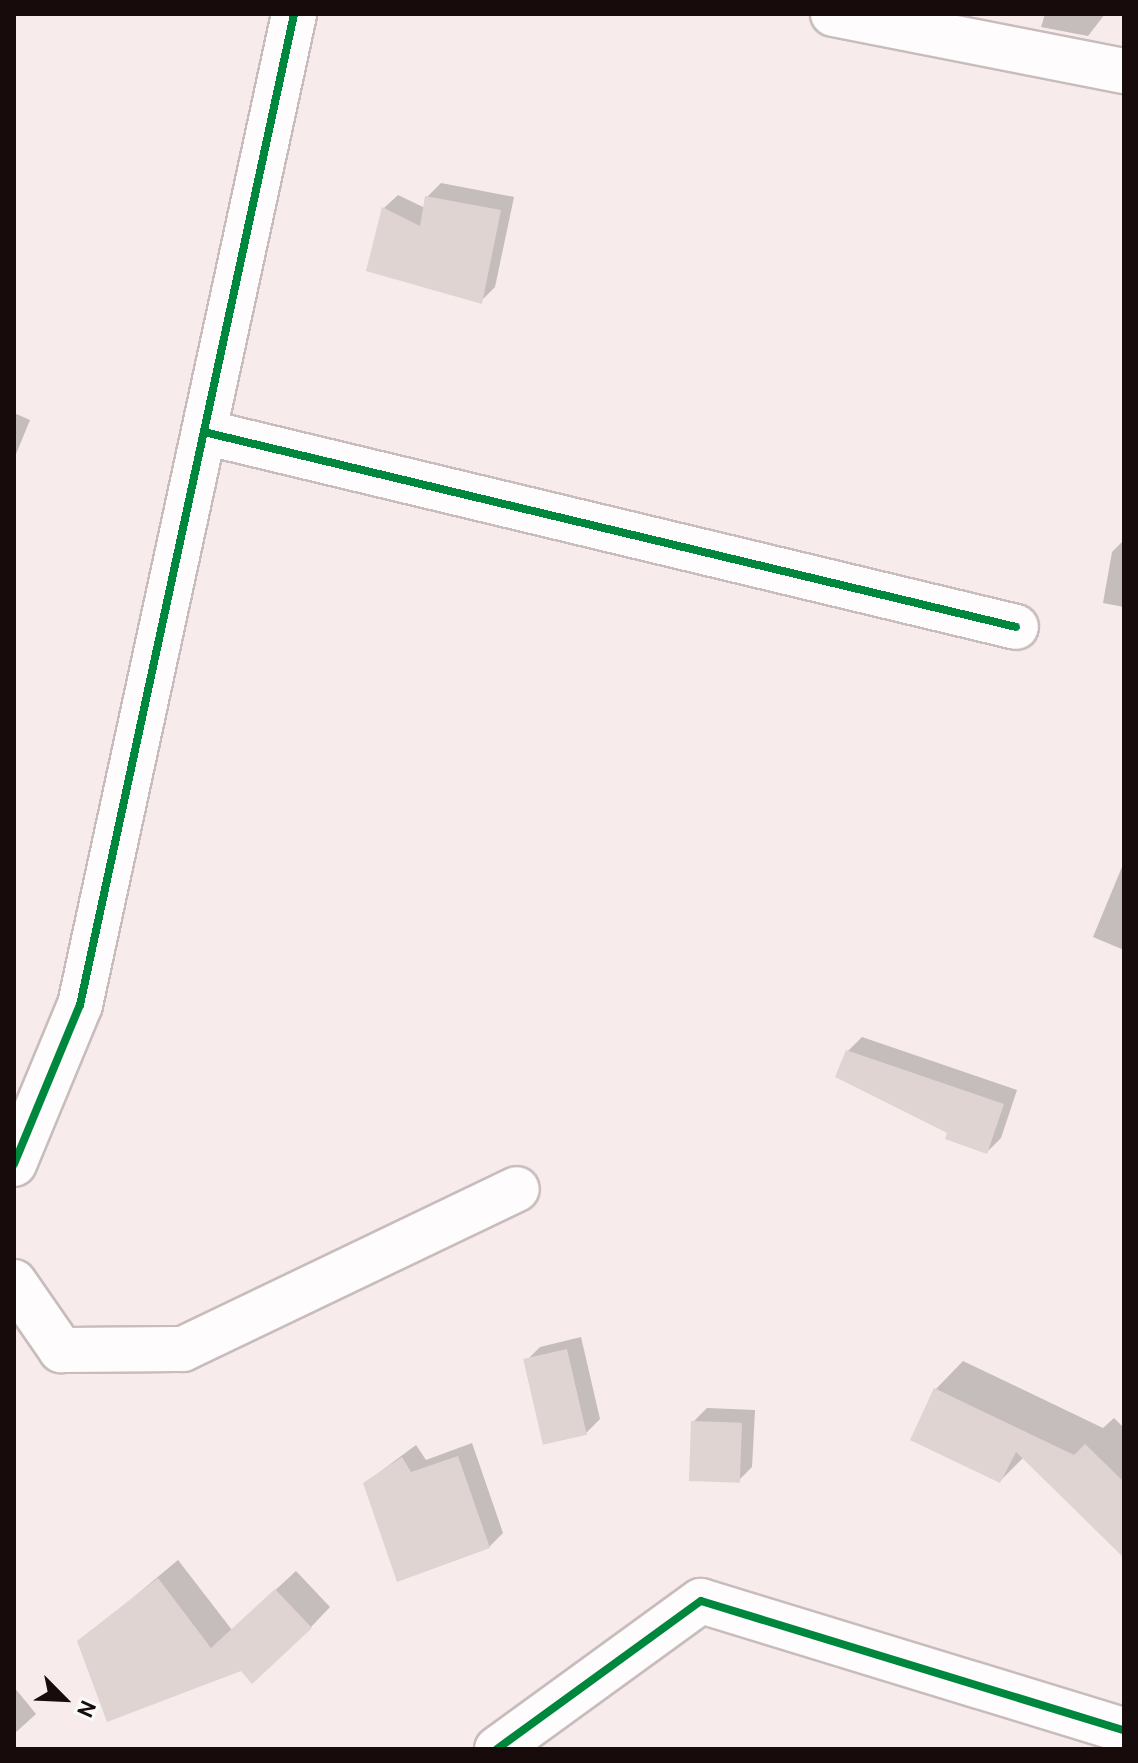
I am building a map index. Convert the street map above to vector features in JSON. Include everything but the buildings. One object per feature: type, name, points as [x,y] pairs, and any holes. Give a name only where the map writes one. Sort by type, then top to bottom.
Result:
[{"type":"street","points":[[14,1164],[80,1005],[294,14]]},
{"type":"street","points":[[833,14],[1124,71]]},
{"type":"street","points":[[204,432],[1016,627]]},
{"type":"street","points":[[14,1282],[61,1350],[183,1349],[517,1189]]},
{"type":"street","points":[[497,1749],[701,1601],[1124,1730]]},
{"type":"cycle path","points":[[14,1164],[80,1005],[294,14]]},
{"type":"cycle path","points":[[204,432],[1016,627]]},
{"type":"cycle path","points":[[497,1749],[701,1601],[1124,1730]]}]
